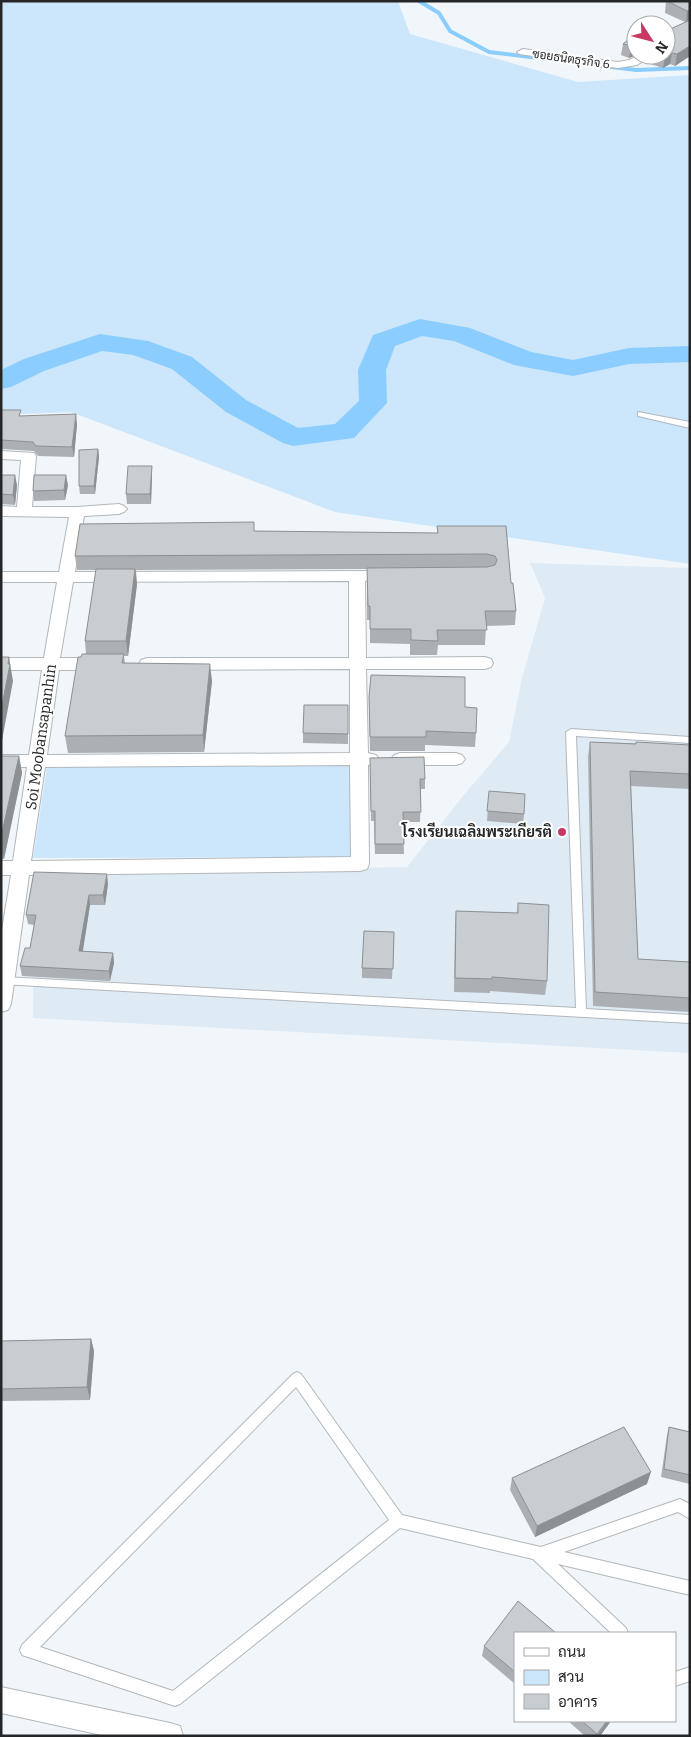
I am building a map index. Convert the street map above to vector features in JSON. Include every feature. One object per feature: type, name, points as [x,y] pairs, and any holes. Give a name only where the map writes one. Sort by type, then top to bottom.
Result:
[{"type":"street","name":"ซอยธนิตธุรกิจ 6","points":[[523,52],[618,65],[626,64]]},
{"type":"street","points":[[1,455],[29,456],[24,511]]},
{"type":"street","points":[[1,511],[77,512],[119,509]]},
{"type":"street","name":"Soi Moobansapanhin","points":[[1,1004],[51,664],[77,512]]},
{"type":"street","points":[[1,868],[360,864],[356,576]]},
{"type":"street","points":[[1,577],[386,576]]},
{"type":"street","points":[[1,664],[485,663]]},
{"type":"street","points":[[1,761],[456,759]]},
{"type":"street","points":[[1,1700],[170,1736]]},
{"type":"lane","points":[[641,414],[690,426]]},
{"type":"lane","points":[[582,1012],[571,732],[690,740]]},
{"type":"lane","points":[[5,981],[690,1019]]},
{"type":"lane","points":[[398,1521],[175,1699],[27,1650],[297,1378],[398,1521],[690,1588]]},
{"type":"lane","points":[[538,1554],[680,1505],[690,1513]]},
{"type":"lane","points":[[538,1554],[620,1632]]},
{"type":"lane","points":[[676,1679],[690,1674]]},
{"type":"shaded area","name":"โรงเรียนเฉลิมพระเกียรติ","points":[[530,563],[690,568],[690,1053],[33,1018],[34,874],[407,867],[509,742],[522,678],[545,598]]},
{"type":"green space","points":[[1,1],[398,1],[410,34],[578,82],[690,75],[690,564],[335,512],[71,412],[1,415]]},
{"type":"green space","points":[[351,766],[350,857],[33,858],[47,767]]},
{"type":"building","points":[[667,1],[690,1],[690,10],[687,11]]},
{"type":"building","points":[[690,20],[690,46],[677,54],[676,54],[676,26]]},
{"type":"building","points":[[1,410],[21,410],[19,416],[76,414],[72,447],[36,446],[33,442],[1,440]]},
{"type":"building","points":[[98,449],[94,486],[79,486],[79,450]]},
{"type":"building","points":[[128,466],[152,466],[150,494],[126,494]]},
{"type":"building","points":[[1,475],[15,475],[13,495],[1,494]]},
{"type":"building","points":[[34,475],[66,475],[64,490],[33,491]]},
{"type":"building","points":[[254,522],[254,531],[438,533],[437,526],[506,526],[511,583],[513,583],[516,611],[485,611],[487,630],[437,630],[438,641],[411,640],[411,629],[370,629],[367,568],[487,567],[495,565],[497,560],[495,556],[487,554],[75,556],[80,524]]},
{"type":"building","points":[[96,569],[135,569],[126,641],[85,641]]},
{"type":"building","points":[[82,654],[124,654],[122,663],[210,664],[203,735],[65,736],[78,657],[81,657]]},
{"type":"building","points":[[1,657],[9,657],[8,664],[10,664],[1,711]]},
{"type":"building","points":[[371,675],[465,677],[465,707],[477,708],[476,733],[426,731],[426,737],[370,737],[369,697]]},
{"type":"building","points":[[304,705],[348,705],[348,734],[303,733]]},
{"type":"building","points":[[590,742],[690,745],[690,774],[630,771],[638,959],[690,962],[690,998],[595,992]]},
{"type":"building","points":[[1,756],[19,756],[1,837]]},
{"type":"building","points":[[424,757],[425,779],[420,779],[421,812],[403,812],[404,844],[375,844],[375,811],[371,811],[370,758]]},
{"type":"building","points":[[489,791],[525,794],[524,814],[487,811]]},
{"type":"building","points":[[34,872],[107,874],[103,895],[89,895],[79,951],[113,953],[109,971],[20,966],[25,948],[30,948],[36,915],[26,915]]},
{"type":"building","points":[[518,903],[549,905],[547,981],[492,977],[492,979],[455,978],[456,911],[518,913]]},
{"type":"building","points":[[364,931],[394,932],[393,969],[362,968]]},
{"type":"building","points":[[91,1339],[87,1387],[1,1389],[1,1341]]},
{"type":"building","points":[[624,1427],[651,1472],[537,1526],[512,1478]]},
{"type":"building","points":[[669,1427],[690,1432],[690,1475],[664,1469]]},
{"type":"building","points":[[518,1601],[555,1632],[514,1632],[514,1671],[484,1646]]},
{"type":"building","points":[[583,1722],[606,1722],[597,1734]]},
{"type":"waterway","points":[[419,1],[439,13],[450,31],[489,52],[636,70],[690,68]]},
{"type":"waterway","points":[[1,381],[34,365],[100,342],[138,347],[182,363],[236,406],[293,437],[344,432],[373,403],[372,370],[383,341],[420,327],[460,334],[524,359],[573,368],[629,356],[690,354]]},
{"type":"place","name":"โรงเรียนเฉลิมพระเกียรติ","points":[[562,832]]}]
